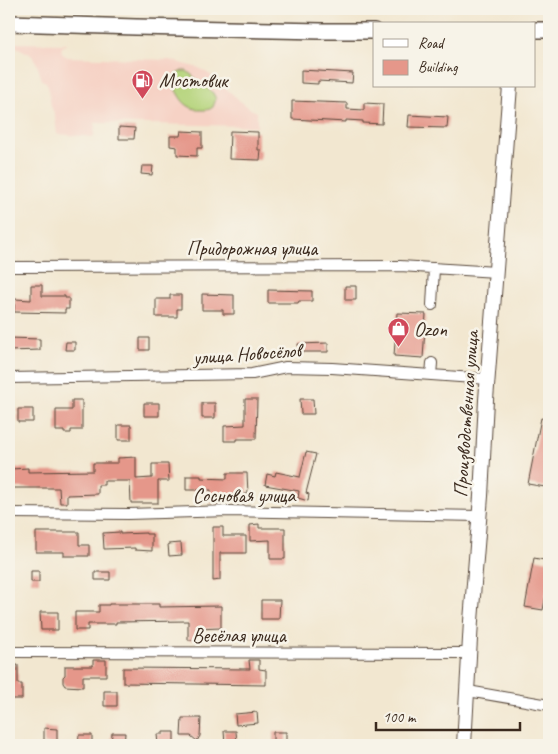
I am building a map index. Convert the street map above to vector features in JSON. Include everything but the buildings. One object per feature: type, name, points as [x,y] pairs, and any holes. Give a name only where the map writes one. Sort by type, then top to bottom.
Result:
[{"type":"main road","points":[[9,23],[146,28],[373,31]]},
{"type":"main road","points":[[536,30],[549,30]]},
{"type":"street","name":"Производственная улица","points":[[464,745],[488,379],[510,88]]},
{"type":"street","name":"Придорожная улица","points":[[9,266],[400,266],[496,272]]},
{"type":"street","points":[[432,305],[434,268]]},
{"type":"street","points":[[431,375],[432,364]]},
{"type":"street","name":"улица Новосёлов","points":[[9,378],[252,374],[286,367],[332,368],[488,379]]},
{"type":"street","name":"Сосновая улица","points":[[9,513],[128,514],[229,511],[479,516]]},
{"type":"street","name":"Весёлая улица","points":[[9,652],[469,653]]},
{"type":"street","points":[[468,691],[549,704]]},
{"type":"shaded area","points":[[9,43],[67,44],[62,47],[61,52],[68,57],[169,60],[199,68],[212,76],[240,101],[257,112],[257,128],[253,126],[95,123],[94,137],[57,134],[48,86],[42,80],[34,58]]},
{"type":"green space","points":[[182,71],[187,71],[213,93],[216,99],[213,107],[206,110],[195,109],[183,101],[172,83],[175,75]]},
{"type":"place","name":"Мостовик","points":[[143,99]]},
{"type":"place","name":"Ozon","points":[[398,348]]}]
